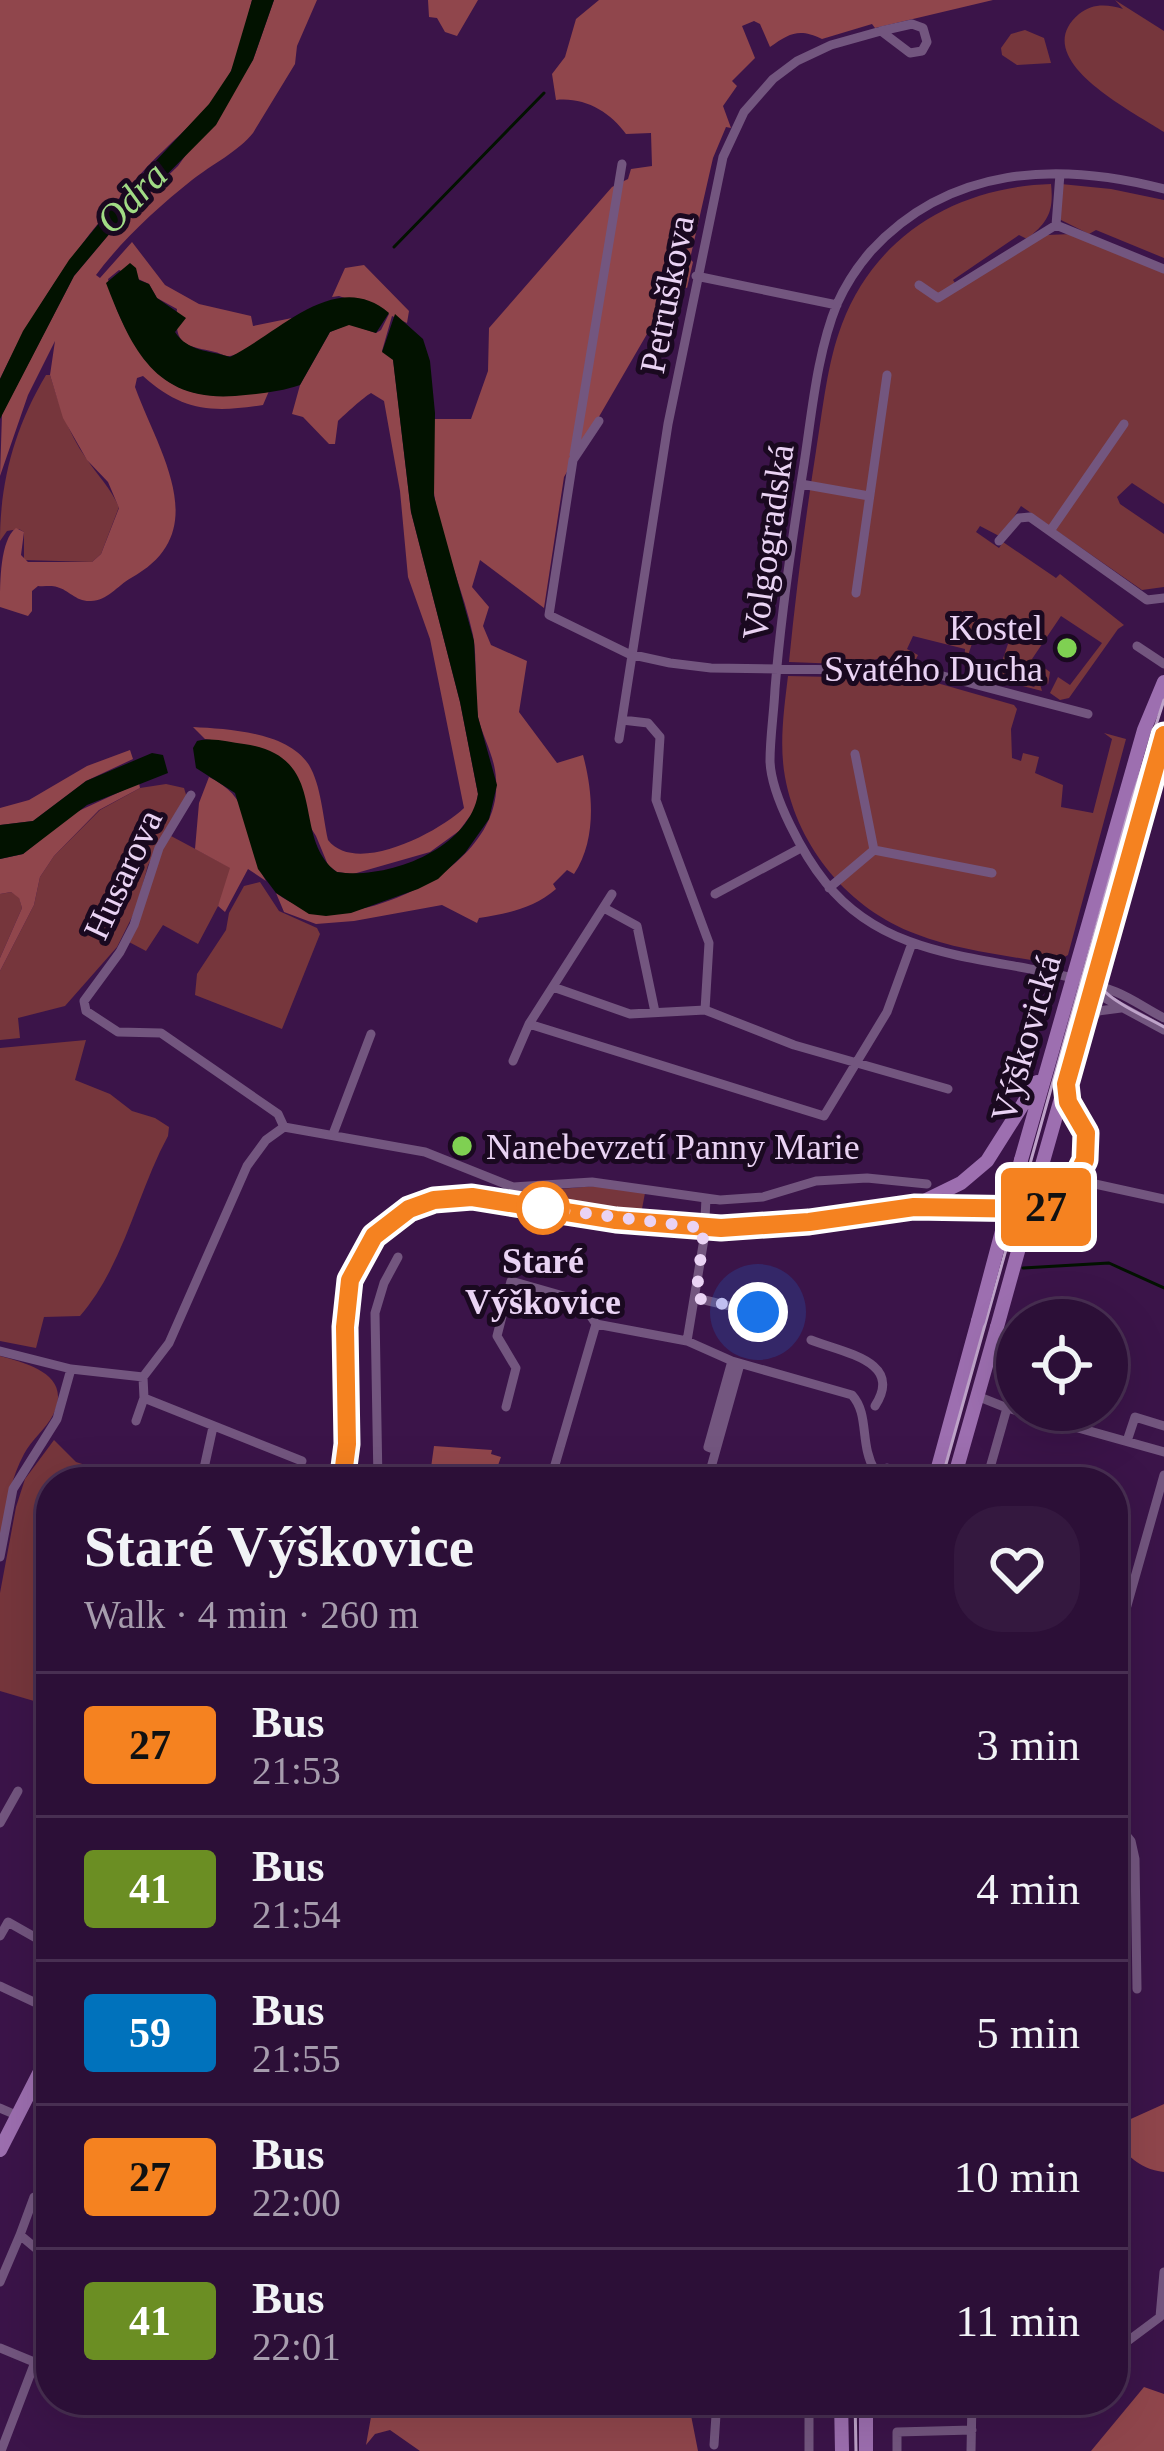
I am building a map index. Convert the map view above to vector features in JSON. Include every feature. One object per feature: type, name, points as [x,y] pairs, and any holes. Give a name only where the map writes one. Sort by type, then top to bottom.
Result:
[{"type":"street","name":"Petruškova","points":[[619,739],[629,654],[696,276],[723,157],[744,112],[773,79],[797,61],[831,45],[881,31],[912,24],[923,28],[927,42],[922,51],[910,53],[881,31]]},
{"type":"street","points":[[622,164],[549,615],[629,654],[711,668],[924,671],[1088,714]]},
{"type":"street","points":[[1056,225],[1060,174]]},
{"type":"street","name":"Volgogradská","points":[[1073,980],[911,946],[863,919],[830,888],[800,849],[770,766],[777,668],[816,391],[837,305],[876,245],[928,205],[971,184],[1001,176],[1060,174],[1164,189]]},
{"type":"street","points":[[1056,225],[1164,268]]},
{"type":"street","points":[[919,285],[938,298],[1056,225]]},
{"type":"street","points":[[696,276],[837,305]]},
{"type":"street","points":[[856,593],[887,375]]},
{"type":"street","points":[[573,460],[599,421]]},
{"type":"street","points":[[1050,531],[1124,424]]},
{"type":"street","points":[[801,484],[869,496]]},
{"type":"street","points":[[999,542],[1022,516],[1030,517],[1147,600],[1164,598]]},
{"type":"street","points":[[1137,646],[1164,664]]},
{"type":"street","name":"Výškovická","points":[[934,1467],[1144,730],[1164,682]]},
{"type":"street","points":[[622,720],[648,723],[660,737],[656,800],[709,943],[705,1010]]},
{"type":"street","name":"Výškovická","points":[[957,1467],[1164,736]]},
{"type":"street","points":[[855,754],[874,850]]},
{"type":"street","name":"Husarova","points":[[191,795],[159,848],[134,925],[120,952],[84,1001],[86,1011],[118,1032],[161,1033],[278,1114],[284,1127]]},
{"type":"street","points":[[715,894],[800,849]]},
{"type":"street","points":[[874,850],[992,873]]},
{"type":"street","points":[[830,888],[874,850]]},
{"type":"street","points":[[513,1061],[529,1024],[612,894]]},
{"type":"street","points":[[604,908],[637,926],[655,1012]]},
{"type":"street","points":[[529,1024],[824,1116],[887,1012],[911,946]]},
{"type":"street","points":[[1098,967],[1103,981],[1117,992],[1164,1018]]},
{"type":"street","points":[[1073,980],[1164,1030]]},
{"type":"street","points":[[553,987],[630,1014],[705,1010],[794,1045],[948,1089]]},
{"type":"street","points":[[1093,989],[1117,992]]},
{"type":"street","points":[[1078,1041],[1096,1013],[1114,1007],[1126,1010]]},
{"type":"street","points":[[333,1134],[370,1034]]},
{"type":"street","points":[[914,1207],[961,1183],[986,1161],[1020,1114],[1053,1045]]},
{"type":"street","points":[[344,1467],[345,1310],[352,1273],[374,1236],[416,1206],[472,1197],[616,1220],[704,1228],[809,1222],[914,1207],[1031,1210],[1058,1201],[1074,1185],[1085,1160],[1086,1133],[1066,1098],[1066,1084]]},
{"type":"street","points":[[1052,1129],[1060,1113],[1074,1113]]},
{"type":"street","points":[[136,1420],[144,1398],[143,1377],[169,1343],[247,1166],[266,1140],[284,1127],[425,1152],[513,1187],[592,1182],[706,1198],[764,1196],[816,1181],[867,1178],[927,1184]]},
{"type":"street","points":[[1095,1184],[1164,1199]]},
{"type":"street","points":[[687,1341],[706,1198]]},
{"type":"street","points":[[377,1467],[375,1313],[398,1257]]},
{"type":"street","points":[[506,1407],[516,1368],[496,1336],[511,1281],[581,1301],[596,1324],[687,1341],[736,1362],[852,1395],[869,1407]]},
{"type":"street","points":[[696,1298],[780,1318]]},
{"type":"street","points":[[554,1467],[596,1324]]},
{"type":"street","points":[[812,1340],[882,1372],[884,1390],[869,1407],[865,1454],[873,1467]]},
{"type":"street","points":[[0,1351],[71,1369],[143,1377]]},
{"type":"street","points":[[711,1467],[736,1362]]},
{"type":"street","points":[[0,1557],[13,1489],[57,1419],[71,1369]]},
{"type":"street","points":[[348,1384],[374,1385]]},
{"type":"street","points":[[977,1396],[996,1404]]},
{"type":"street","points":[[144,1398],[302,1461]]},
{"type":"street","points":[[1127,1441],[1135,1417],[1164,1426]]},
{"type":"street","points":[[204,1467],[213,1427]]},
{"type":"street","points":[[990,1467],[1000,1431]]},
{"type":"street","points":[[1091,1431],[1164,1452]]},
{"type":"street","points":[[1128,1602],[1164,1474]]},
{"type":"street","points":[[0,1823],[5,1802],[18,1791]]},
{"type":"street","points":[[1128,1837],[1136,1859],[1137,1989]]},
{"type":"street","points":[[0,1936],[4,1920],[36,1938]]},
{"type":"street","points":[[0,1986],[36,2003]]},
{"type":"street","points":[[0,2150],[36,2078]]},
{"type":"street","points":[[0,2108],[16,2115]]},
{"type":"street","points":[[0,2282],[34,2197]]},
{"type":"street","points":[[20,2235],[36,2248]]},
{"type":"street","points":[[1128,2341],[1162,2316],[1164,2272]]},
{"type":"street","points":[[0,2348],[34,2362],[1,2451]]},
{"type":"street","points":[[714,2445],[716,2415]]},
{"type":"street","points":[[809,2415],[809,2451]]},
{"type":"street","points":[[841,2415],[842,2451]]},
{"type":"street","points":[[866,2415],[866,2451]]},
{"type":"street","points":[[970,2451],[972,2415]]},
{"type":"street","points":[[898,2451],[897,2432],[972,2430]]},
{"type":"shaded area","points":[[0,0],[252,0],[238,54],[223,85],[84,242],[30,322],[0,379]]},
{"type":"shaded area","points":[[274,0],[317,0],[297,46],[295,64],[253,133],[153,213],[96,275],[100,278],[132,242],[165,285],[199,304],[251,316],[253,326],[292,318],[250,349],[227,356],[183,342],[177,330],[177,309],[157,298],[149,284],[119,270],[108,279],[128,333],[159,374],[174,385],[207,395],[269,391],[263,405],[198,407],[171,396],[143,376],[137,378],[135,387],[174,490],[176,515],[170,538],[156,559],[102,599],[86,601],[57,587],[38,586],[32,591],[28,616],[0,607],[4,552],[16,528],[24,532],[21,555],[28,562],[92,562],[101,554],[119,508],[108,482],[87,460],[63,418],[50,375],[55,341],[28,395],[0,476],[2,414],[74,276],[116,226],[178,166],[253,60]]},
{"type":"shaded area","points":[[428,0],[478,0],[457,36],[445,32],[437,18],[429,17]]},
{"type":"shaded area","points":[[599,0],[993,0],[822,39],[795,34],[770,47],[760,24],[754,21],[742,26],[755,58],[732,81],[737,86],[723,106],[731,128],[726,127],[713,158],[687,288],[676,284],[564,477],[544,608],[480,560],[472,587],[489,607],[483,626],[491,645],[527,661],[519,712],[557,763],[583,755],[591,816],[581,861],[574,874],[567,870],[553,884],[556,889],[538,901],[479,918],[477,923],[442,905],[316,924],[284,912],[276,893],[302,907],[330,912],[374,906],[407,893],[463,856],[488,821],[495,801],[495,771],[477,707],[473,635],[434,493],[434,419],[471,419],[488,371],[489,328],[612,187],[628,179],[631,169],[652,166],[651,133],[626,134],[596,108],[556,100],[552,74],[565,57],[576,19]]},
{"type":"shaded area","points":[[1115,0],[1164,31],[1164,132],[1090,82],[1066,49],[1066,31],[1079,14],[1100,6],[1123,9]]},
{"type":"shaded area","points":[[1025,30],[1044,38],[1051,63],[1017,65],[1002,55],[1001,48],[1011,34]]},
{"type":"shaded area","points":[[1051,184],[1050,209],[1034,233],[1027,239],[1019,235],[953,280],[959,289],[1046,235],[1073,234],[1164,272],[1164,504],[1132,483],[1117,497],[1120,504],[1164,534],[1164,587],[1142,590],[1021,506],[1001,537],[980,526],[976,532],[999,548],[1003,542],[1056,578],[1060,574],[1124,625],[1069,698],[1060,700],[1050,693],[1058,677],[1070,685],[1102,643],[1061,616],[1032,659],[1050,672],[1048,685],[1045,671],[1011,661],[1006,678],[1034,687],[1039,681],[1042,691],[996,679],[1009,641],[976,632],[964,667],[965,649],[913,636],[907,649],[918,655],[916,659],[876,659],[868,665],[789,662],[826,386],[837,339],[857,292],[876,265],[924,221],[984,194]]},
{"type":"shaded area","points":[[1061,184],[1164,200],[1164,258],[1061,220]]},
{"type":"shaded area","points":[[364,265],[409,311],[407,323],[392,316],[382,351],[393,359],[411,512],[460,702],[478,794],[476,808],[459,831],[430,852],[353,874],[328,865],[316,836],[260,748],[205,739],[193,727],[257,734],[299,754],[316,782],[328,840],[341,850],[358,854],[397,846],[464,808],[430,639],[408,577],[400,491],[384,401],[371,393],[354,406],[338,421],[335,444],[329,444],[303,417],[292,414],[300,385],[330,332],[349,324],[376,333],[389,314],[332,297],[345,268]]},
{"type":"shaded area","points":[[50,375],[74,439],[119,507],[101,554],[92,562],[24,560],[24,532],[19,529],[7,531],[0,541],[11,455]]},
{"type":"shaded area","points":[[788,676],[923,679],[1014,705],[1012,758],[1021,761],[1023,753],[1039,757],[1035,773],[1063,785],[1061,807],[1093,813],[1112,739],[1104,733],[1126,739],[1068,955],[1052,964],[932,940],[892,923],[849,892],[814,851],[792,803],[782,752]]},
{"type":"shaded area","points":[[130,750],[133,759],[86,781],[33,821],[0,825],[0,808],[29,800],[87,766]]},
{"type":"shaded area","points":[[209,777],[225,787],[242,809],[266,881],[248,869],[225,912],[218,906],[230,868],[195,849],[199,803]]},
{"type":"shaded area","points":[[139,783],[140,788],[99,810],[54,856],[40,877],[34,905],[0,971],[0,958],[22,908],[11,892],[0,894],[0,859],[23,854],[72,814]]},
{"type":"shaded area","points":[[166,784],[184,788],[187,798],[148,865],[136,909],[117,947],[65,1006],[18,1018],[20,1038],[0,1040],[0,971],[34,905],[40,877],[100,810],[140,788]]},
{"type":"shaded area","points":[[171,836],[231,868],[227,889],[198,944],[163,925],[146,951],[129,942]]},
{"type":"shaded area","points":[[260,882],[279,911],[317,928],[320,934],[282,1029],[195,995],[197,974],[226,930],[229,913],[244,886]]},
{"type":"shaded area","points":[[11,892],[19,897],[22,908],[0,958],[0,894]]},
{"type":"shaded area","points":[[86,1040],[75,1080],[155,1118],[169,1127],[168,1136],[119,1252],[80,1316],[44,1317],[36,1348],[0,1341],[0,1048]]},
{"type":"shaded area","points":[[595,1186],[645,1193],[641,1214],[547,1198],[549,1190]]},
{"type":"shaded area","points":[[0,1356],[45,1374],[53,1381],[58,1401],[19,1464],[0,1538]]},
{"type":"shaded area","points":[[54,1440],[76,1462],[92,1467],[36,1467],[36,1702],[0,1691],[0,1593],[25,1479]]},
{"type":"shaded area","points":[[434,1446],[492,1450],[491,1454],[501,1457],[497,1467],[431,1467]]},
{"type":"shaded area","points":[[1164,2104],[1164,2172],[1128,2154],[1128,2120]]},
{"type":"shaded area","points":[[1144,2387],[1164,2394],[1164,2451],[1091,2451],[1121,2415],[1128,2415],[1128,2406]]},
{"type":"shaded area","points":[[371,2415],[691,2415],[698,2451],[420,2451],[390,2430],[375,2434],[366,2445]]},
{"type":"water","name":"Odra","points":[[252,0],[274,0],[253,60],[216,125],[116,226],[74,276],[0,419],[0,379],[23,331],[69,260],[109,211],[209,104],[231,71]]},
{"type":"water","points":[[130,263],[157,298],[186,318],[175,332],[180,339],[230,357],[328,301],[349,297],[369,301],[389,313],[376,333],[349,325],[330,332],[300,385],[208,396],[166,380],[150,366],[125,329],[106,283]]},
{"type":"water","points":[[395,314],[423,339],[430,361],[434,496],[474,641],[478,717],[497,785],[489,819],[465,853],[438,879],[351,913],[309,914],[276,893],[258,869],[235,793],[196,768],[193,748],[197,741],[244,744],[272,752],[289,765],[300,781],[323,857],[337,872],[379,871],[423,857],[459,831],[478,794],[460,702],[411,512],[393,360],[382,352]]},
{"type":"water","points":[[152,753],[163,755],[168,773],[87,805],[23,854],[0,859],[0,825],[33,821],[86,781]]},
{"type":"waterway","points":[[394,247],[544,93]]},
{"type":"waterway","points":[[1023,1268],[1109,1263],[1164,1288]]},
{"type":"tram line","points":[[945,1467],[1132,799],[1164,700]]},
{"type":"tram line","points":[[1089,956],[1091,970],[1105,992],[1164,1027]]},
{"type":"tram line","points":[[855,2415],[856,2451]]},
{"type":"bus line","name":"27","points":[[344,1467],[345,1310],[350,1280],[374,1236],[416,1206],[472,1197],[616,1220],[721,1228],[914,1207],[1037,1209],[1069,1191],[1082,1170],[1087,1140],[1068,1102],[1066,1084],[1164,735]]},
{"type":"place","name":"Kostel Svatého Ducha","points":[[1067,648]]},
{"type":"place","name":"Nanebevzetí Panny Marie","points":[[462,1146]]},
{"type":"place","name":"Staré Výškovice","points":[[543,1208]]},
{"type":"route","points":[[543,1208],[704,1228],[696,1298],[758,1312]]}]
